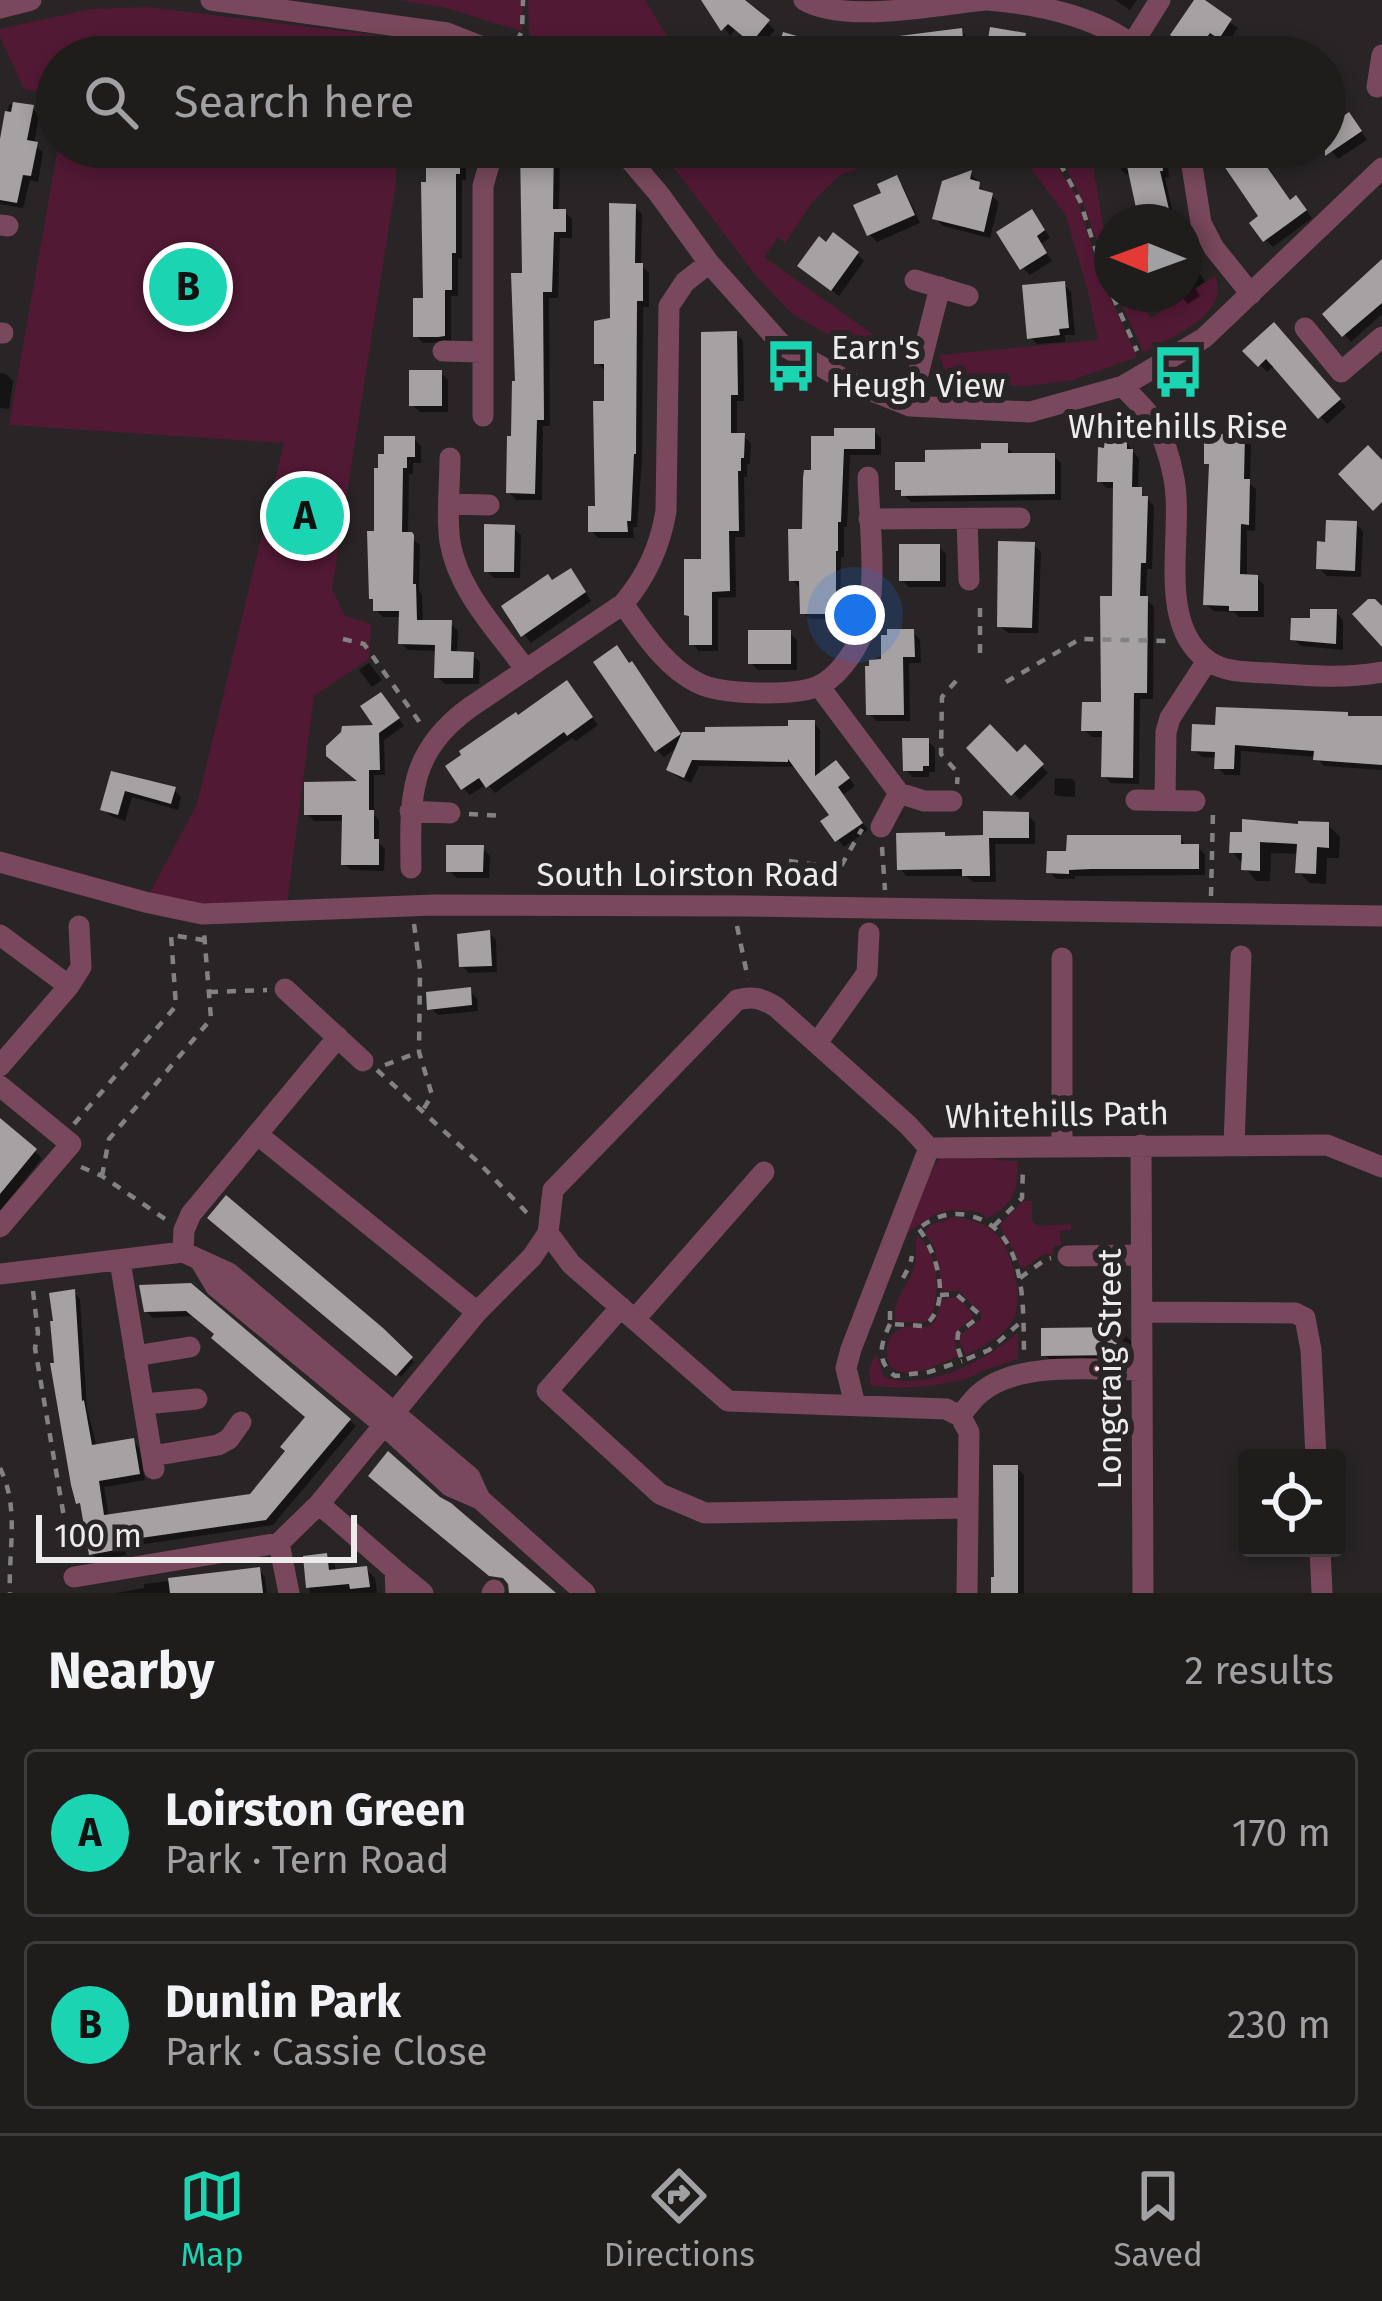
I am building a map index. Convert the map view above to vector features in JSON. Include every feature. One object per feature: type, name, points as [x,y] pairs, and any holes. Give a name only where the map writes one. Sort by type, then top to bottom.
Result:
[{"type":"street","points":[[0,8],[31,0]]},
{"type":"street","points":[[211,0],[458,36]]},
{"type":"street","points":[[804,0],[856,13],[986,0],[1061,10],[1112,36]]},
{"type":"street","points":[[1145,36],[1160,0]]},
{"type":"street","points":[[1377,87],[1382,55]]},
{"type":"street","points":[[483,416],[484,186],[489,168]]},
{"type":"street","points":[[637,168],[709,263],[782,345],[849,382],[910,406],[1030,412],[1123,386],[1204,338],[1382,168]]},
{"type":"street","points":[[1193,168],[1202,223],[1214,248],[1251,294]]},
{"type":"street","points":[[411,868],[410,811],[416,777],[449,723],[623,604],[642,581],[662,538],[666,511],[669,306],[685,282],[709,263]]},
{"type":"street","points":[[915,280],[968,296]]},
{"type":"street","points":[[910,406],[940,287]]},
{"type":"street","points":[[1305,328],[1341,372],[1382,337]]},
{"type":"street","points":[[442,351],[482,352]]},
{"type":"street","points":[[1123,386],[1155,423],[1174,474],[1177,614],[1207,661],[1234,670],[1303,676],[1382,672]]},
{"type":"street","points":[[450,458],[449,539],[464,585],[526,670]]},
{"type":"street","points":[[623,604],[664,658],[695,682],[738,691],[818,686],[853,652],[871,605],[868,477]]},
{"type":"street","points":[[449,504],[489,505]]},
{"type":"street","points":[[869,519],[1019,518]]},
{"type":"street","points":[[967,520],[969,580]]},
{"type":"street","points":[[1165,800],[1170,718],[1207,661]]},
{"type":"street","points":[[818,686],[899,793],[925,801],[952,801]]},
{"type":"street","points":[[881,827],[899,793]]},
{"type":"street","points":[[1136,800],[1195,801]]},
{"type":"street","points":[[410,811],[451,813]]},
{"type":"street","name":"South Loirston Road","points":[[0,862],[202,914],[411,906],[734,906],[1382,916]]},
{"type":"street","points":[[0,1066],[81,968],[80,926]]},
{"type":"street","points":[[817,1043],[867,974],[869,933]]},
{"type":"street","points":[[0,935],[69,986]]},
{"type":"street","points":[[1234,1145],[1240,956]]},
{"type":"street","points":[[1062,958],[1062,1146]]},
{"type":"street","points":[[285,989],[363,1061]]},
{"type":"street","points":[[74,1577],[279,1543],[320,1504],[477,1312],[532,1257],[548,1233],[553,1190],[737,1000],[751,997],[776,1007],[929,1148]]},
{"type":"street","points":[[338,1037],[190,1214],[189,1248],[216,1287],[391,1420],[450,1486],[480,1498],[585,1593]]},
{"type":"street","points":[[0,1086],[61,1148],[0,1227]]},
{"type":"street","points":[[258,1135],[477,1312]]},
{"type":"street","name":"Longcraig Street","points":[[1141,1144],[1143,1593]]},
{"type":"street","name":"Whitehills Path","points":[[855,1405],[846,1368],[902,1241],[929,1148],[1327,1145],[1382,1167]]},
{"type":"street","points":[[764,1172],[547,1391],[660,1494],[705,1514],[968,1508]]},
{"type":"street","points":[[548,1233],[571,1264],[728,1401],[946,1409],[960,1416],[969,1432],[968,1593]]},
{"type":"street","points":[[0,1274],[189,1248]]},
{"type":"street","points":[[1068,1256],[1141,1256]]},
{"type":"street","points":[[120,1261],[153,1462],[218,1445],[230,1439],[242,1422]]},
{"type":"street","points":[[1142,1312],[1295,1312],[1305,1318],[1316,1449]]},
{"type":"street","points":[[135,1356],[190,1347]]},
{"type":"street","points":[[960,1416],[982,1391],[1023,1374],[1142,1370]]},
{"type":"street","points":[[144,1404],[197,1399]]},
{"type":"street","points":[[320,1504],[423,1593]]},
{"type":"street","points":[[279,1543],[289,1593]]},
{"type":"street","points":[[1320,1557],[1322,1593]]},
{"type":"street","points":[[395,1570],[396,1593]]},
{"type":"path","points":[[519,36],[523,0]]},
{"type":"path","points":[[1062,168],[1080,201],[1103,276],[1147,372]]},
{"type":"path","points":[[969,580],[980,586],[980,653]]},
{"type":"path","points":[[343,639],[364,644],[434,742]]},
{"type":"path","points":[[1006,682],[1080,639],[1191,642]]},
{"type":"path","points":[[952,801],[958,773],[941,754],[942,698],[956,681]]},
{"type":"path","points":[[1195,801],[1214,801],[1210,913]]},
{"type":"path","points":[[451,813],[505,816]]},
{"type":"path","points":[[790,861],[840,868],[865,825],[881,827],[886,908]]},
{"type":"path","points":[[411,906],[420,969],[418,1052],[432,1095],[423,1110]]},
{"type":"path","points":[[734,906],[751,997]]},
{"type":"path","points":[[102,1176],[109,1138],[212,1019],[202,914]]},
{"type":"path","points":[[189,1248],[61,1148],[176,1006],[171,935],[205,940]]},
{"type":"path","points":[[209,992],[285,989]]},
{"type":"path","points":[[418,1052],[393,1063],[373,1065],[548,1233]]},
{"type":"path","points":[[994,1226],[1022,1198],[1024,1146]]},
{"type":"path","points":[[901,1282],[910,1265],[902,1241],[932,1220],[964,1214],[994,1226],[1008,1241],[1019,1279],[1023,1374]]},
{"type":"path","points":[[890,1324],[924,1326],[935,1317],[940,1295],[932,1251],[919,1229]]},
{"type":"path","points":[[1019,1279],[1046,1259],[1068,1256]]},
{"type":"path","points":[[30,1271],[38,1333],[35,1348],[74,1577]]},
{"type":"path","points":[[940,1295],[956,1294],[977,1313],[958,1333],[962,1361]]},
{"type":"path","points":[[890,1309],[882,1358],[895,1376],[962,1361],[989,1349],[1023,1320]]},
{"type":"path","points":[[0,1468],[14,1520],[10,1593]]},
{"type":"shaded area","points":[[398,0],[523,0],[522,31],[442,7]]},
{"type":"shaded area","points":[[528,0],[645,0],[668,36],[532,36]]},
{"type":"shaded area","points":[[147,7],[382,36],[36,36],[36,92],[24,89],[0,29],[91,9]]},
{"type":"shaded area","points":[[54,168],[396,168],[332,589],[345,616],[371,624],[369,659],[314,696],[286,912],[145,902],[197,804],[284,443],[9,425]]},
{"type":"shaded area","points":[[674,168],[860,168],[840,175],[814,200],[785,243],[778,237],[764,257],[903,356],[901,360],[878,364],[791,313],[757,277]]},
{"type":"shaded area","points":[[1030,168],[1058,168],[1076,195],[1094,254],[1094,312],[1117,312],[1137,357],[1073,380],[1027,386],[973,384],[954,380],[944,369],[939,355],[1098,340],[1066,216]]},
{"type":"shaded area","points":[[1065,168],[1093,168],[1099,204],[1094,204],[1094,235]]},
{"type":"shaded area","points":[[1215,276],[1218,290],[1207,313],[1144,353],[1125,312],[1146,312],[1151,318],[1160,312],[1202,312],[1202,285]]},
{"type":"shaded area","points":[[954,1154],[992,1154],[997,1160],[1018,1161],[1015,1189],[1003,1208],[986,1219],[980,1212],[939,1213],[904,1235],[938,1161]]},
{"type":"shaded area","points":[[1023,1201],[1032,1201],[1032,1221],[1038,1226],[1071,1224],[1071,1230],[1060,1231],[1061,1245],[1054,1246],[1053,1254],[1044,1254],[1024,1268],[1000,1225]]},
{"type":"shaded area","points":[[955,1217],[981,1224],[998,1236],[1009,1255],[1017,1291],[1009,1326],[966,1355],[960,1335],[981,1314],[959,1291],[942,1291],[935,1248],[924,1232],[932,1224]]},
{"type":"shaded area","points":[[917,1236],[934,1264],[933,1311],[929,1321],[895,1321],[898,1299],[915,1265]]},
{"type":"shaded area","points":[[953,1297],[974,1316],[956,1332],[958,1356],[916,1372],[902,1372],[890,1365],[888,1344],[896,1331],[931,1326],[941,1300]]},
{"type":"shaded area","points":[[1018,1332],[1018,1359],[972,1376],[928,1386],[870,1385],[869,1367],[876,1354],[884,1377],[918,1381],[956,1371]]},
{"type":"building","points":[[701,0],[745,0],[770,20],[757,36],[743,36],[728,24],[721,31]]},
{"type":"building","points":[[1194,0],[1205,0],[1232,19],[1221,36],[1170,35]]},
{"type":"building","points":[[990,27],[1026,33],[1026,36],[988,36]]},
{"type":"building","points":[[962,28],[963,36],[899,36]]},
{"type":"building","points":[[13,102],[34,105],[27,140],[36,142],[36,152],[31,176],[23,175],[17,203],[0,200],[0,139],[5,111],[11,112]]},
{"type":"building","points":[[1349,112],[1362,131],[1346,142]]},
{"type":"building","points":[[426,168],[460,168],[452,290],[445,290],[445,336],[413,337],[413,298],[423,298],[421,182],[426,182]]},
{"type":"building","points":[[520,168],[554,168],[553,209],[566,209],[566,232],[554,232],[552,292],[543,292],[544,420],[537,420],[535,494],[506,493],[515,381],[511,273],[522,273]]},
{"type":"building","points":[[1127,168],[1163,168],[1168,204],[1135,204]]},
{"type":"building","points":[[1225,168],[1268,168],[1290,200],[1296,195],[1307,210],[1263,242],[1249,223],[1258,216]]},
{"type":"building","points":[[972,170],[970,179],[980,182],[979,189],[993,193],[984,232],[932,219],[942,181]]},
{"type":"building","points":[[897,175],[915,215],[867,236],[853,205],[881,193],[877,184]]},
{"type":"building","points":[[609,203],[636,204],[635,263],[643,263],[643,301],[637,301],[636,454],[628,532],[588,532],[588,506],[595,506],[593,401],[604,401],[604,364],[594,364],[594,321],[610,318]]},
{"type":"building","points":[[1032,209],[1045,230],[1037,236],[1047,253],[1020,270],[996,232]]},
{"type":"building","points":[[833,232],[859,252],[831,291],[797,266],[819,236],[826,242]]},
{"type":"building","points":[[1382,259],[1382,303],[1342,337],[1322,314]]},
{"type":"building","points":[[1065,281],[1069,328],[1059,329],[1060,335],[1027,339],[1022,285]]},
{"type":"building","points":[[1274,322],[1341,399],[1318,419],[1266,359],[1258,367],[1242,351]]},
{"type":"building","points":[[737,331],[738,395],[731,395],[731,433],[745,433],[738,471],[739,531],[729,531],[730,591],[712,592],[712,645],[689,645],[684,559],[701,559],[701,332]]},
{"type":"building","points":[[409,370],[442,370],[442,406],[409,406]]},
{"type":"building","points":[[834,428],[875,428],[875,449],[844,449],[834,614],[800,614],[799,581],[789,581],[788,529],[802,529],[803,478],[804,470],[811,470],[811,436],[834,436]]},
{"type":"building","points":[[1204,434],[1245,434],[1249,525],[1241,524],[1240,574],[1258,575],[1258,611],[1203,605],[1209,464],[1204,464]]},
{"type":"building","points":[[384,436],[415,436],[415,457],[407,457],[407,468],[403,468],[402,532],[414,535],[417,620],[452,620],[451,651],[474,652],[473,678],[434,678],[435,645],[398,644],[399,611],[373,611],[367,531],[374,531],[374,468],[378,468],[378,454],[384,454]]},
{"type":"building","points":[[1105,438],[1127,439],[1127,449],[1133,449],[1132,487],[1142,487],[1142,496],[1148,496],[1140,596],[1148,596],[1147,693],[1134,693],[1133,778],[1101,777],[1102,731],[1081,731],[1082,702],[1101,702],[1100,596],[1112,596],[1113,482],[1097,482],[1098,447],[1104,448]]},
{"type":"building","points":[[981,443],[1008,443],[1008,453],[1055,453],[1055,494],[901,496],[901,490],[895,490],[895,462],[925,462],[925,450],[981,449]]},
{"type":"building","points":[[1368,445],[1382,460],[1382,502],[1373,511],[1338,474]]},
{"type":"building","points":[[1326,520],[1357,521],[1355,571],[1316,569],[1317,541],[1325,542]]},
{"type":"building","points":[[484,524],[515,525],[514,572],[484,572]]},
{"type":"building","points":[[998,541],[1035,542],[1032,628],[997,627]]},
{"type":"building","points":[[899,544],[940,544],[940,581],[899,581]]},
{"type":"building","points":[[571,568],[586,592],[521,637],[501,606],[548,574],[552,580]]},
{"type":"building","points":[[1368,599],[1382,606],[1382,647],[1352,614]]},
{"type":"building","points":[[1310,609],[1337,609],[1336,644],[1290,640],[1291,618],[1310,618]]},
{"type":"building","points":[[887,629],[914,629],[915,657],[903,657],[904,715],[866,715],[865,666],[869,660],[881,659],[881,635],[887,635]]},
{"type":"building","points":[[748,630],[791,630],[791,664],[748,664]]},
{"type":"building","points":[[617,645],[681,734],[655,752],[593,662]]},
{"type":"building","points":[[567,680],[593,717],[486,788],[479,778],[461,790],[445,766],[461,755],[459,751]]},
{"type":"building","points":[[381,692],[400,718],[379,733],[380,770],[369,770],[369,810],[374,810],[379,865],[341,865],[342,815],[304,815],[304,782],[357,781],[326,756],[326,746],[342,726],[373,725],[360,706]]},
{"type":"building","points":[[1216,707],[1382,716],[1382,765],[1313,760],[1314,751],[1235,745],[1234,769],[1214,769],[1215,752],[1191,751],[1192,724],[1215,725]]},
{"type":"building","points":[[788,720],[815,720],[815,776],[836,760],[850,778],[838,787],[863,823],[835,842],[820,821],[829,815],[788,759],[692,760],[684,778],[666,770],[682,732],[705,732],[705,727],[788,726]]},
{"type":"building","points":[[990,724],[1017,752],[1025,744],[1044,764],[1011,796],[966,748]]},
{"type":"building","points":[[902,738],[929,738],[929,766],[923,766],[923,771],[903,771]]},
{"type":"building","points":[[111,771],[176,787],[171,804],[125,791],[118,815],[100,810]]},
{"type":"building","points":[[983,811],[1029,812],[1029,838],[989,838],[990,876],[962,876],[962,869],[897,870],[896,833],[983,835]]},
{"type":"building","points":[[1242,819],[1329,822],[1329,848],[1317,847],[1316,874],[1295,873],[1297,844],[1260,842],[1260,871],[1241,870],[1242,853],[1229,853],[1230,832],[1242,832]]},
{"type":"building","points":[[1067,835],[1181,835],[1181,844],[1199,844],[1199,869],[1046,873],[1047,851],[1066,851]]},
{"type":"building","points":[[446,845],[484,845],[483,872],[446,872]]},
{"type":"building","points":[[490,930],[492,966],[459,967],[457,934]]},
{"type":"building","points":[[471,987],[472,1005],[427,1010],[426,992]]},
{"type":"building","points":[[0,1118],[37,1149],[0,1194]]},
{"type":"building","points":[[226,1195],[413,1357],[396,1376],[207,1218]]},
{"type":"building","points":[[191,1283],[351,1419],[266,1520],[120,1541],[121,1549],[89,1555],[80,1503],[76,1504],[71,1485],[50,1363],[54,1363],[49,1293],[75,1289],[82,1401],[92,1445],[134,1438],[140,1474],[99,1481],[104,1515],[250,1494],[305,1417],[186,1311],[144,1312],[139,1285]]},
{"type":"building","points":[[1122,1327],[1122,1355],[1041,1356],[1041,1328]]},
{"type":"building","points":[[388,1451],[556,1593],[509,1593],[503,1578],[489,1576],[368,1476]]},
{"type":"building","points":[[993,1465],[1018,1465],[1018,1593],[991,1593]]},
{"type":"building","points":[[327,1553],[329,1570],[367,1566],[370,1587],[306,1588],[303,1556]]},
{"type":"building","points":[[260,1567],[263,1593],[170,1593],[168,1578]]},
{"type":"place","name":"Dunlin Park","points":[[188,287]]},
{"type":"place","name":"Earn's Heugh View","points":[[791,366]]},
{"type":"place","name":"Whitehills Rise","points":[[1178,372]]},
{"type":"place","name":"Loirston Green","points":[[305,516]]}]
